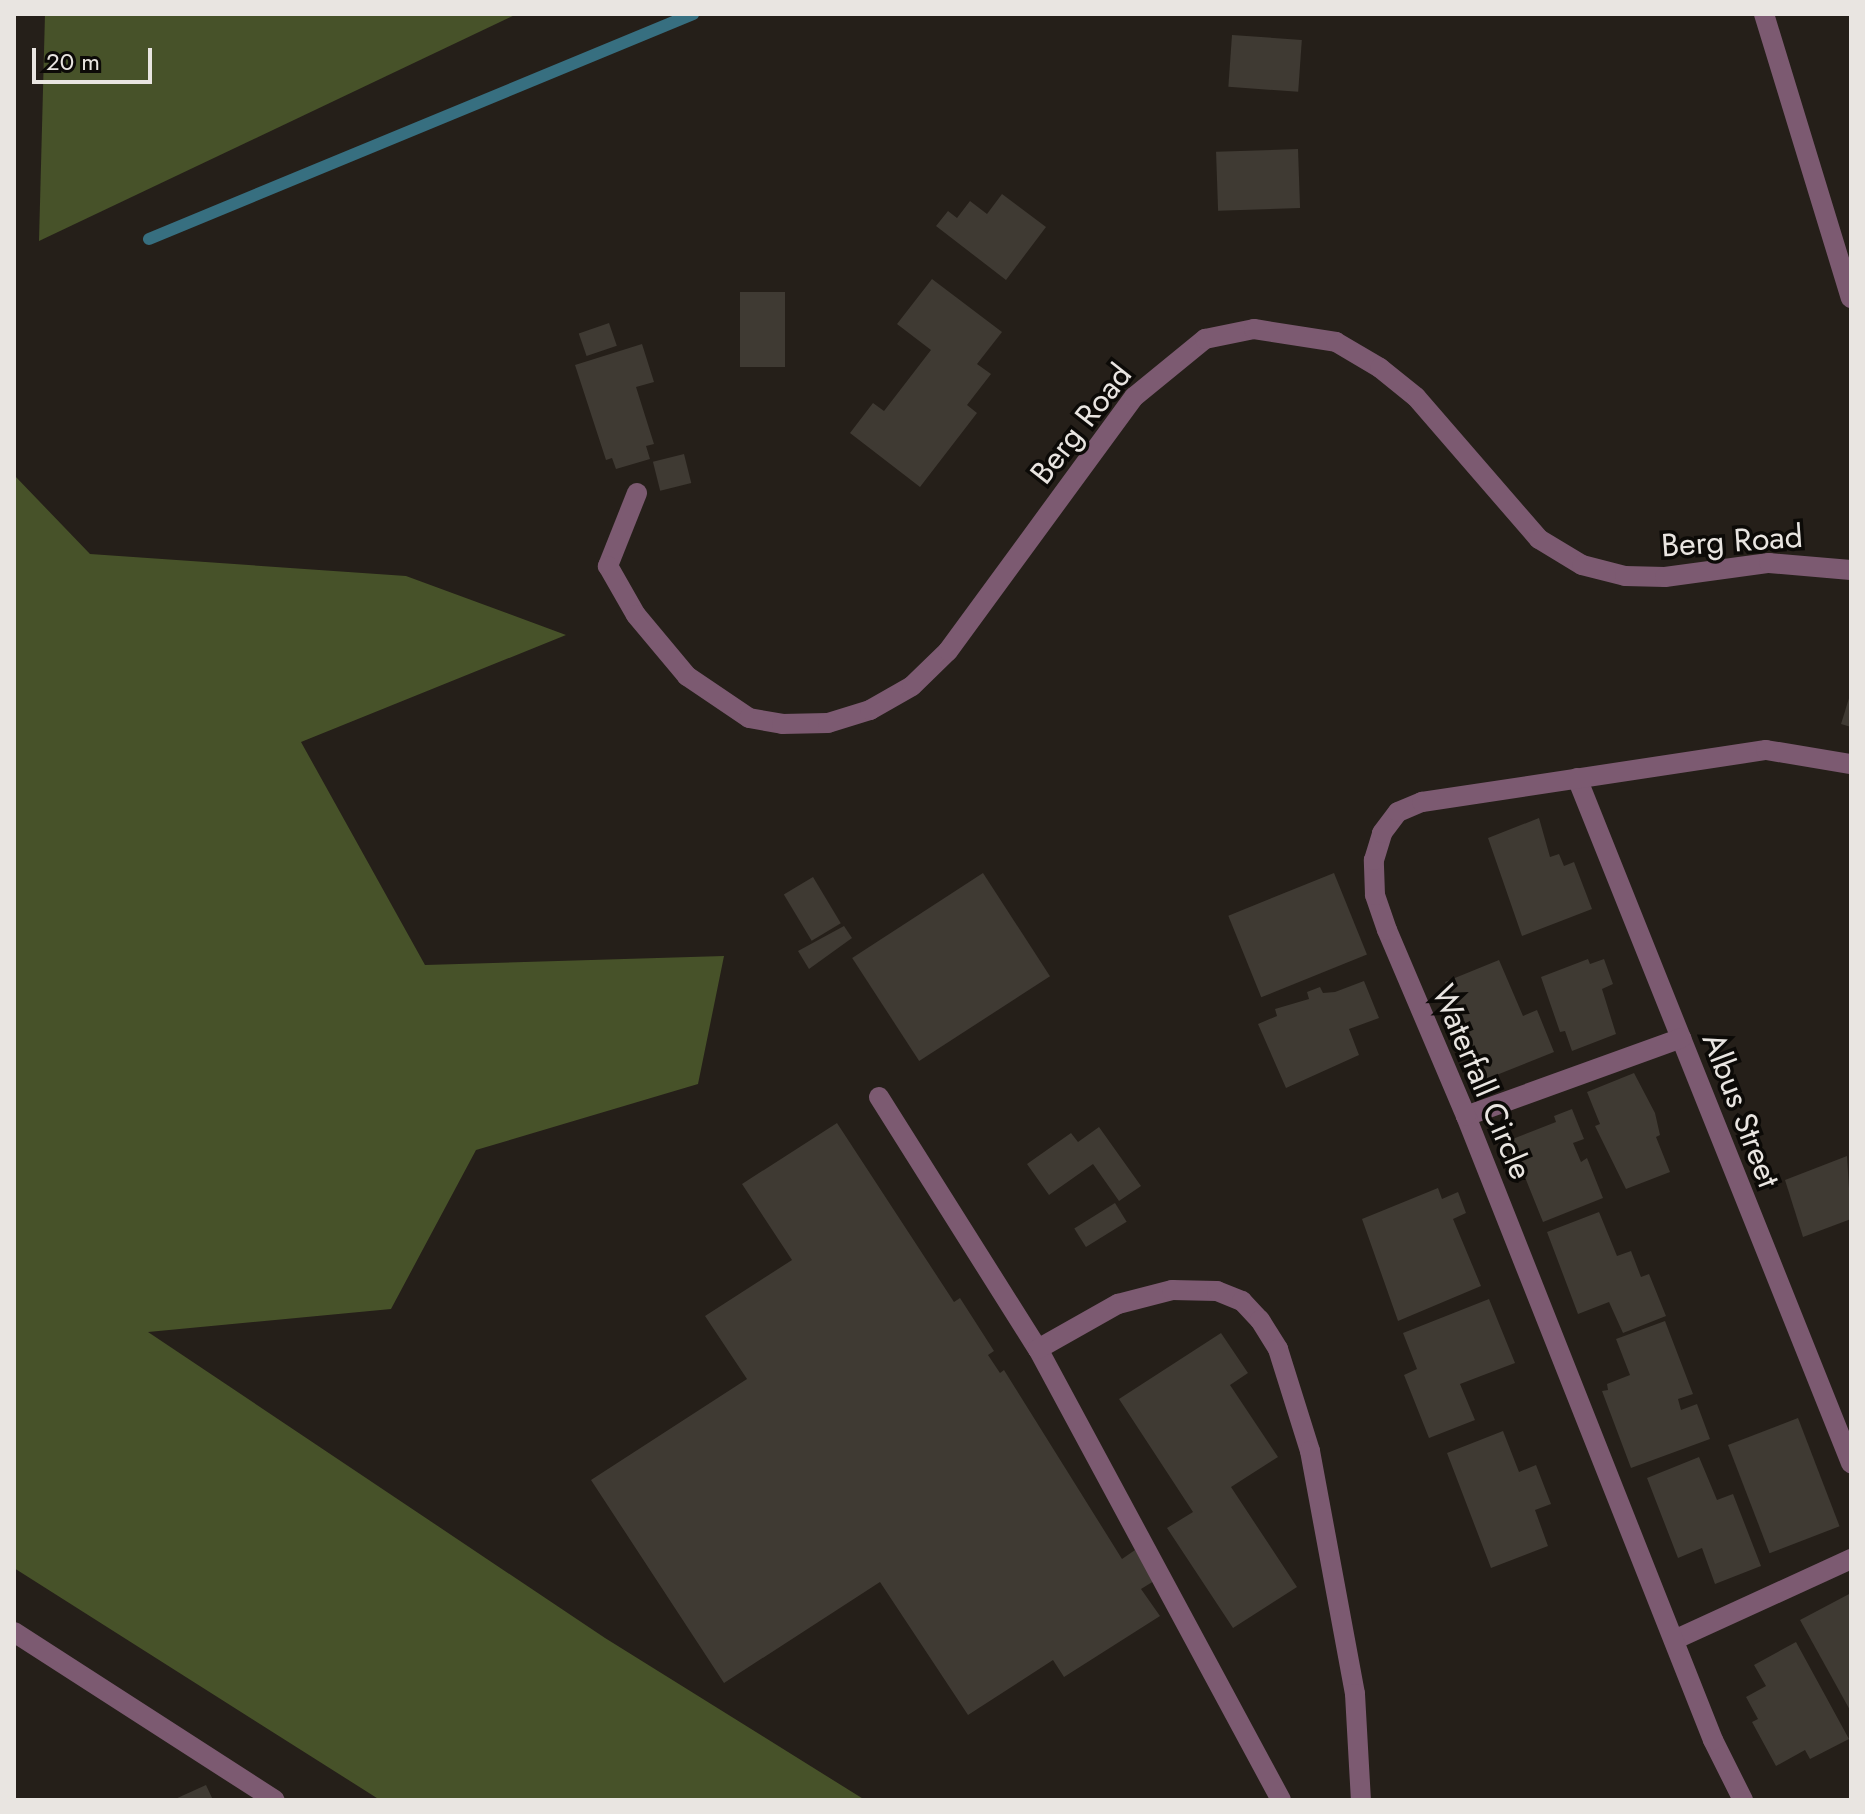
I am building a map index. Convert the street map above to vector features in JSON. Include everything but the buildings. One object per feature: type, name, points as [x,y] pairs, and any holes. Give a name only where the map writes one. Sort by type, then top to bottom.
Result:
[{"type":"street","points":[[1764,14],[1851,298]]},
{"type":"street","name":"Berg Road","points":[[637,493],[608,566],[636,615],[687,676],[749,718],[782,724],[828,723],[870,710],[912,686],[948,651],[1134,397],[1205,339],[1254,329],[1336,342],[1380,368],[1416,397],[1539,539],[1582,565],[1625,576],[1665,577],[1769,563],[1851,570]]},
{"type":"street","name":"Waterfall Circle","points":[[1743,1800],[1674,1640],[1375,895],[1374,860],[1382,833],[1398,812],[1422,802],[1766,750],[1851,764]]},
{"type":"street","name":"Albus Street","points":[[1577,778],[1836,1433],[1851,1463]]},
{"type":"street","points":[[1466,1116],[1681,1038]]},
{"type":"street","points":[[879,1097],[1038,1349],[1281,1800]]},
{"type":"street","points":[[1038,1349],[1118,1304],[1172,1290],[1217,1291],[1242,1301],[1260,1320],[1278,1349],[1320,1498],[1355,1694],[1361,1800]]},
{"type":"street","points":[[1836,1433],[1851,1417]]},
{"type":"street","points":[[1674,1640],[1851,1559]]},
{"type":"street","points":[[14,1632],[275,1800]]},
{"type":"green space","points":[[45,14],[517,14],[39,241]]},
{"type":"green space","points":[[14,475],[90,554],[406,576],[566,635],[301,742],[425,965],[724,956],[698,1084],[476,1150],[391,1309],[148,1332],[605,1638],[865,1800],[380,1800],[14,1568]]},
{"type":"waterway","points":[[149,239],[693,14]]}]
